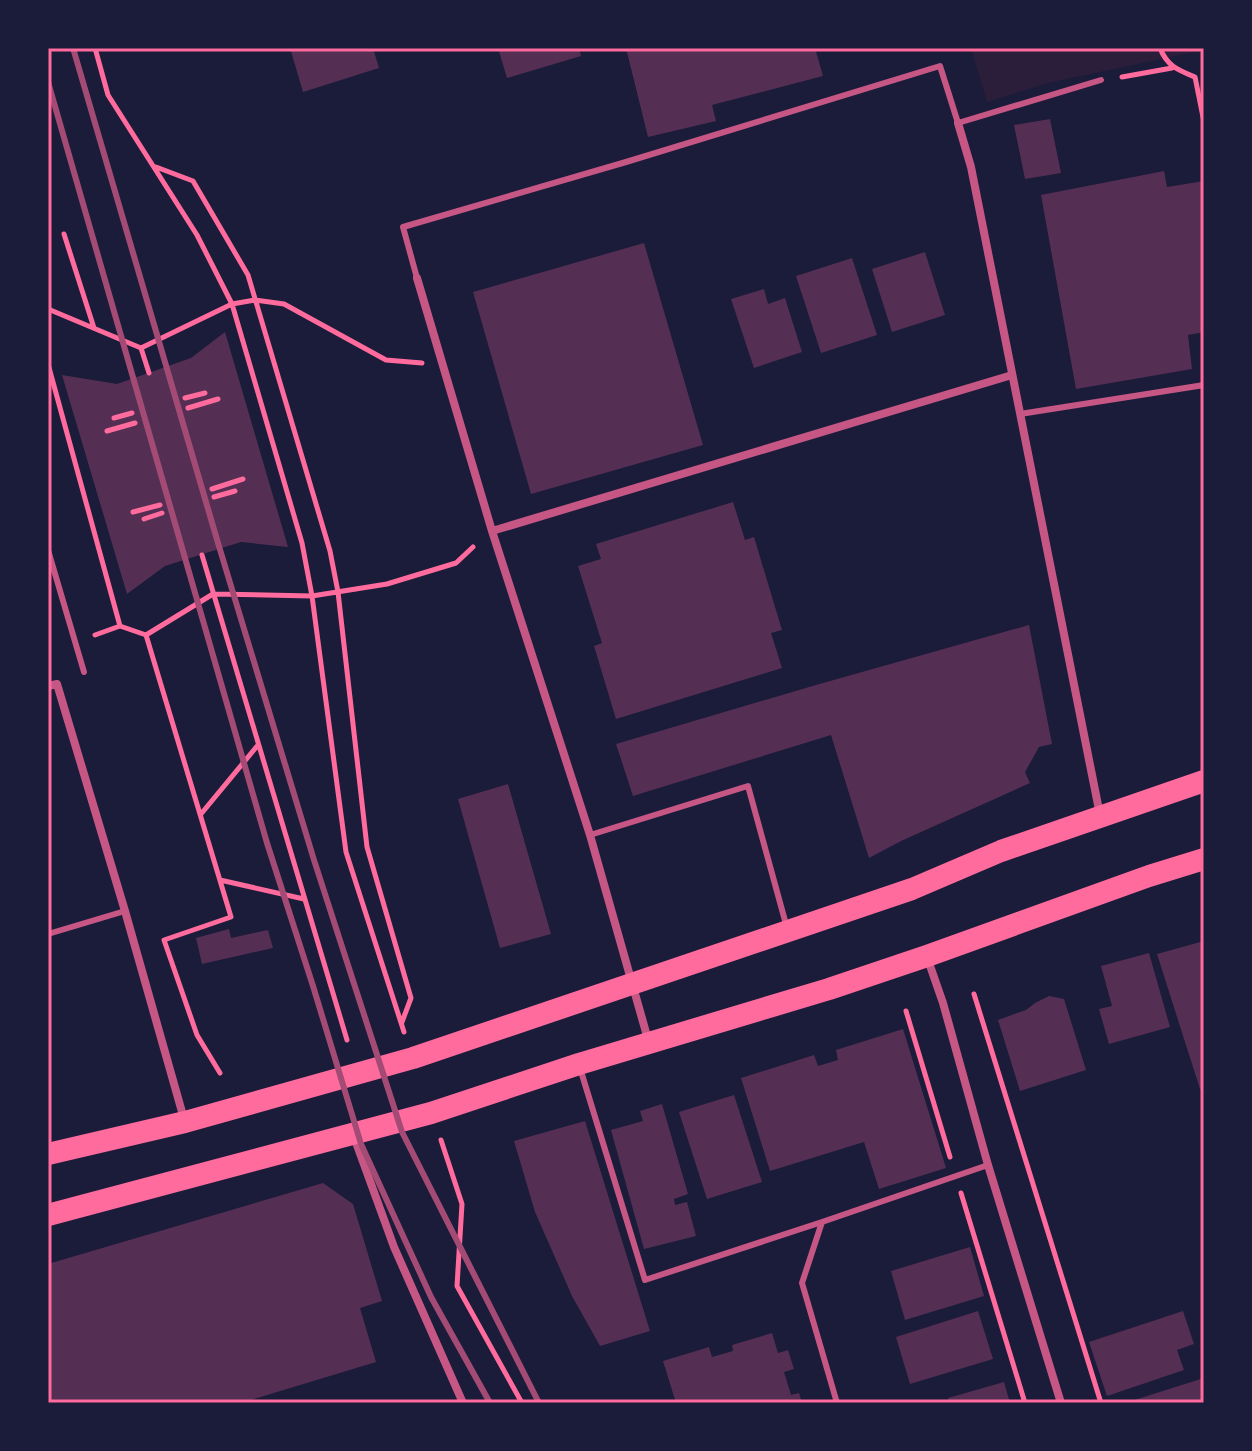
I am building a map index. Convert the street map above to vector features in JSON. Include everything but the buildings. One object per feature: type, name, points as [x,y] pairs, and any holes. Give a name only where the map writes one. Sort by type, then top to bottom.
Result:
[{"type":"highway","points":[[48,1154],[185,1122],[413,1058],[912,889],[1001,851],[1204,781]]},
{"type":"highway","points":[[48,1215],[431,1113],[579,1064],[829,989],[1204,859]]},
{"type":"street","points":[[958,123],[971,167],[1100,816]]},
{"type":"street","points":[[417,278],[492,531],[590,835],[650,1043]]},
{"type":"street","points":[[492,531],[1012,375]]},
{"type":"street","points":[[48,686],[57,684],[185,1122]]},
{"type":"street","points":[[927,956],[1061,1403]]},
{"type":"street","points":[[353,1135],[399,1259],[463,1403]]},
{"type":"lane","points":[[417,278],[403,227],[940,66],[958,123],[1101,80]]},
{"type":"lane","points":[[1020,414],[1204,385]]},
{"type":"lane","points":[[48,550],[84,672]]},
{"type":"lane","points":[[590,835],[748,786],[788,932]]},
{"type":"lane","points":[[48,934],[125,911]]},
{"type":"lane","points":[[579,1064],[645,1280],[988,1165]]},
{"type":"lane","points":[[822,1222],[802,1283],[837,1403]]},
{"type":"path","points":[[95,48],[108,95],[153,166],[197,235],[232,304],[302,543],[312,596],[346,852],[401,1023],[411,998],[367,847],[338,592],[330,551],[248,275],[193,181],[153,166]]},
{"type":"path","points":[[1160,48],[1172,68],[1195,77],[1204,122]]},
{"type":"path","points":[[1101,80],[1172,68]]},
{"type":"path","points":[[64,234],[94,328]]},
{"type":"path","points":[[48,309],[141,348],[232,304],[255,300],[284,304],[386,360],[443,364]]},
{"type":"path","points":[[141,348],[149,373]]},
{"type":"path","points":[[48,364],[120,626],[146,635]]},
{"type":"path","points":[[185,398],[205,393]]},
{"type":"path","points":[[188,408],[218,399]]},
{"type":"path","points":[[114,418],[132,413]]},
{"type":"path","points":[[107,431],[135,423]]},
{"type":"path","points":[[212,489],[243,479]]},
{"type":"path","points":[[214,497],[235,491]]},
{"type":"path","points":[[133,512],[160,505]]},
{"type":"path","points":[[144,519],[162,513]]},
{"type":"path","points":[[146,635],[213,594],[312,596],[387,584],[456,563],[492,531]]},
{"type":"path","points":[[202,555],[347,1040]]},
{"type":"path","points":[[146,635],[231,917],[164,940],[197,1035],[220,1073]]},
{"type":"path","points":[[200,815],[258,744]]},
{"type":"path","points":[[219,879],[304,899]]},
{"type":"path","points":[[974,994],[1101,1403]]},
{"type":"path","points":[[906,1011],[1025,1403]]},
{"type":"path","points":[[442,1143],[462,1204],[457,1286],[522,1403]]},
{"type":"shaded area","points":[[971,48],[1204,50],[1048,83],[987,102]]},
{"type":"railway","points":[[73,48],[314,860],[402,1132],[539,1403]]},
{"type":"railway","points":[[48,82],[267,843],[361,1144],[431,1297],[490,1403]]}]
